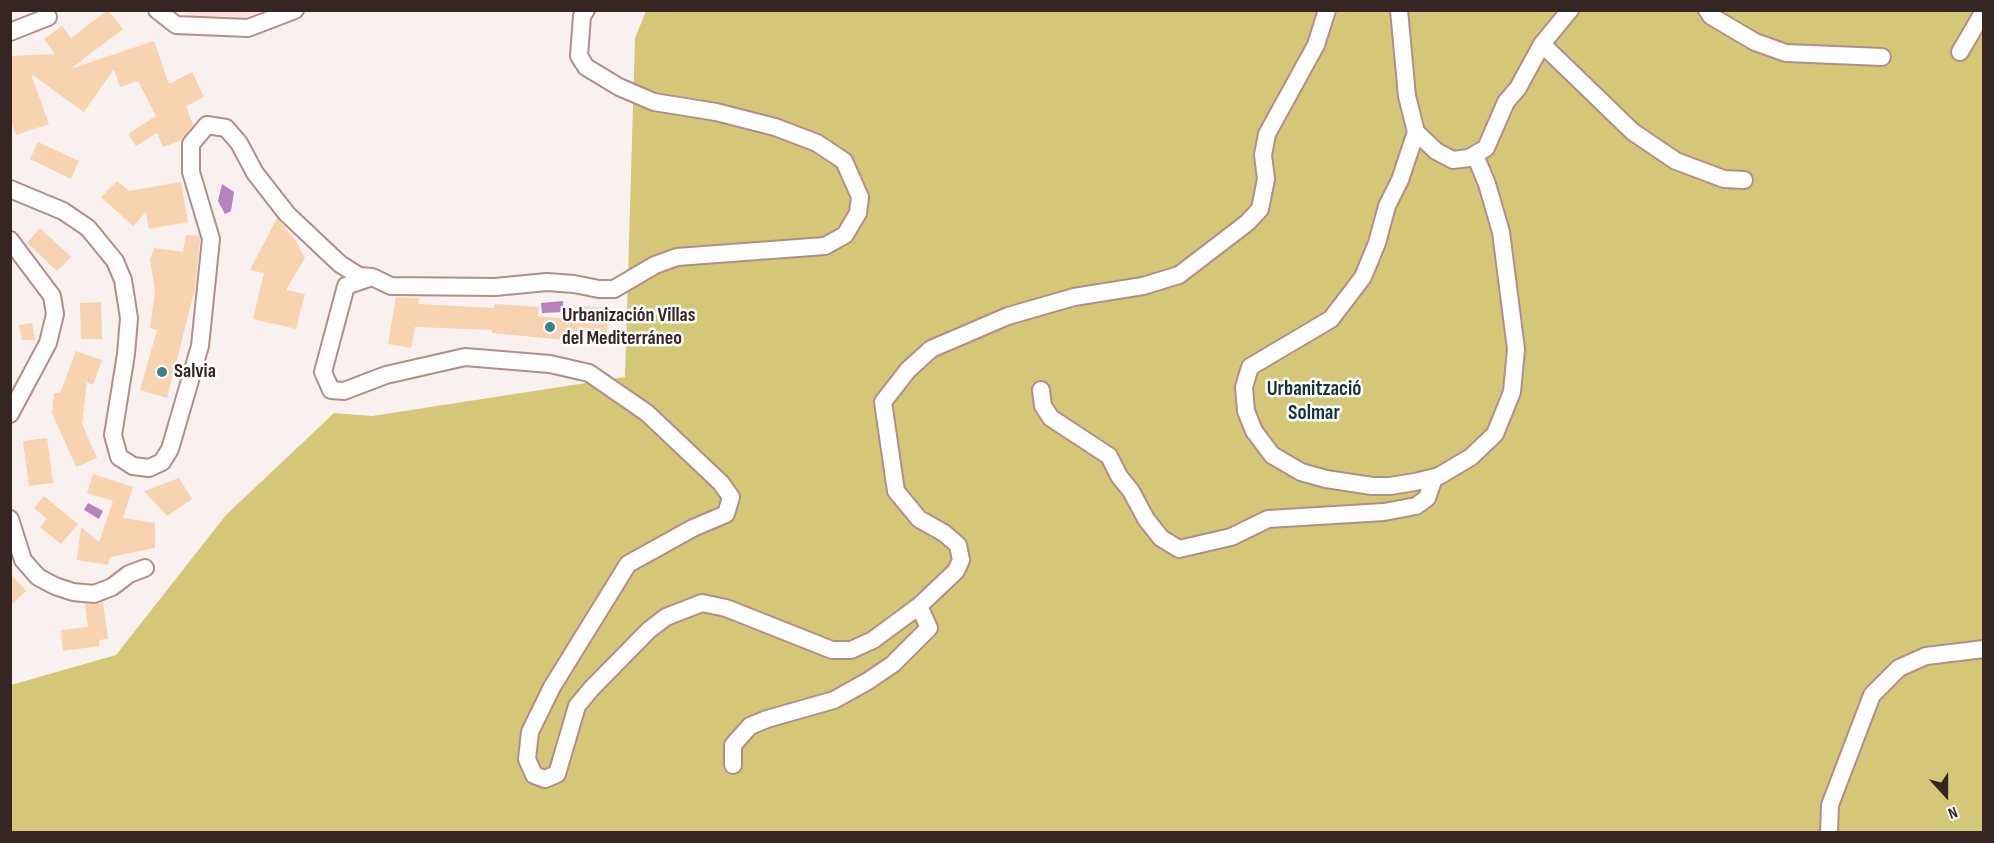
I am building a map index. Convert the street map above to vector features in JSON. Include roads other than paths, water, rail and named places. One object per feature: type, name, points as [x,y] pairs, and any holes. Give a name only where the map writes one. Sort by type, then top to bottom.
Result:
[{"type":"street","points":[[157,10],[176,25],[248,28],[295,10]]},
{"type":"street","points":[[10,189],[63,212],[88,228],[115,261],[123,280],[129,318],[126,354],[113,435],[119,457],[133,466],[149,468],[162,462],[170,449],[200,346],[211,239],[191,172],[191,144],[207,125],[226,128],[239,143],[255,173],[287,214],[340,264],[359,276],[372,277],[391,286],[495,287],[547,282],[614,289],[676,257],[825,246],[845,235],[858,213],[860,197],[844,161],[817,143],[775,127],[716,112],[654,102],[619,87],[586,68],[579,56],[582,16],[586,10]]},
{"type":"street","points":[[372,277],[346,286],[322,372],[331,390],[344,391],[386,375],[465,357],[550,364],[589,373],[647,413],[721,483],[731,497],[726,514],[693,528],[628,564],[552,687],[530,732],[527,759],[534,775],[545,780],[556,774],[577,706],[591,688],[649,630],[666,617],[702,603],[726,608],[832,650],[851,650],[873,640],[919,606],[956,571],[961,560],[958,545],[944,533],[919,519],[896,490],[883,402],[908,370],[931,349],[1008,316],[1074,297],[1143,286],[1179,275],[1247,223],[1260,209],[1266,179],[1263,155],[1267,134],[1316,45],[1327,10]]},
{"type":"street","points":[[1399,10],[1407,96],[1416,132],[1436,151],[1453,160],[1469,158],[1486,148],[1506,102],[1518,88],[1542,44],[1570,10]]},
{"type":"street","points":[[1707,10],[1711,16],[1755,42],[1786,53],[1882,57]]},
{"type":"street","points":[[1960,52],[1983,11]]},
{"type":"street","points":[[10,32],[48,17]]},
{"type":"street","points":[[1542,44],[1633,132],[1676,161],[1724,179],[1744,180]]},
{"type":"street","points":[[1416,132],[1400,180],[1387,206],[1377,243],[1363,277],[1331,319],[1250,367],[1244,387],[1246,411],[1254,431],[1272,455],[1301,472],[1326,479],[1372,486],[1390,486],[1434,478],[1471,457],[1495,434],[1512,392],[1516,349],[1501,232],[1487,184],[1475,154]]},
{"type":"street","points":[[10,240],[52,296],[55,314],[48,343],[10,414]]},
{"type":"street","points":[[1041,390],[1043,406],[1051,418],[1109,456],[1146,519],[1161,538],[1179,549],[1231,537],[1268,519],[1384,512],[1416,506],[1427,498],[1434,478]]},
{"type":"street","points":[[10,519],[23,560],[38,577],[55,586],[73,592],[94,594],[112,587],[129,574],[145,568]]},
{"type":"street","points":[[733,765],[734,745],[750,726],[834,700],[893,664],[929,628],[919,606]]},
{"type":"street","points":[[1829,832],[1830,805],[1872,695],[1899,668],[1926,656],[1983,649]]},
{"type":"place","name":"Urbanización Villas del Mediterráneo","points":[[550,327]]},
{"type":"place","name":"Salvia","points":[[162,372]]},
{"type":"district","name":"Urbanització Solmar","points":[[1314,402]]}]
